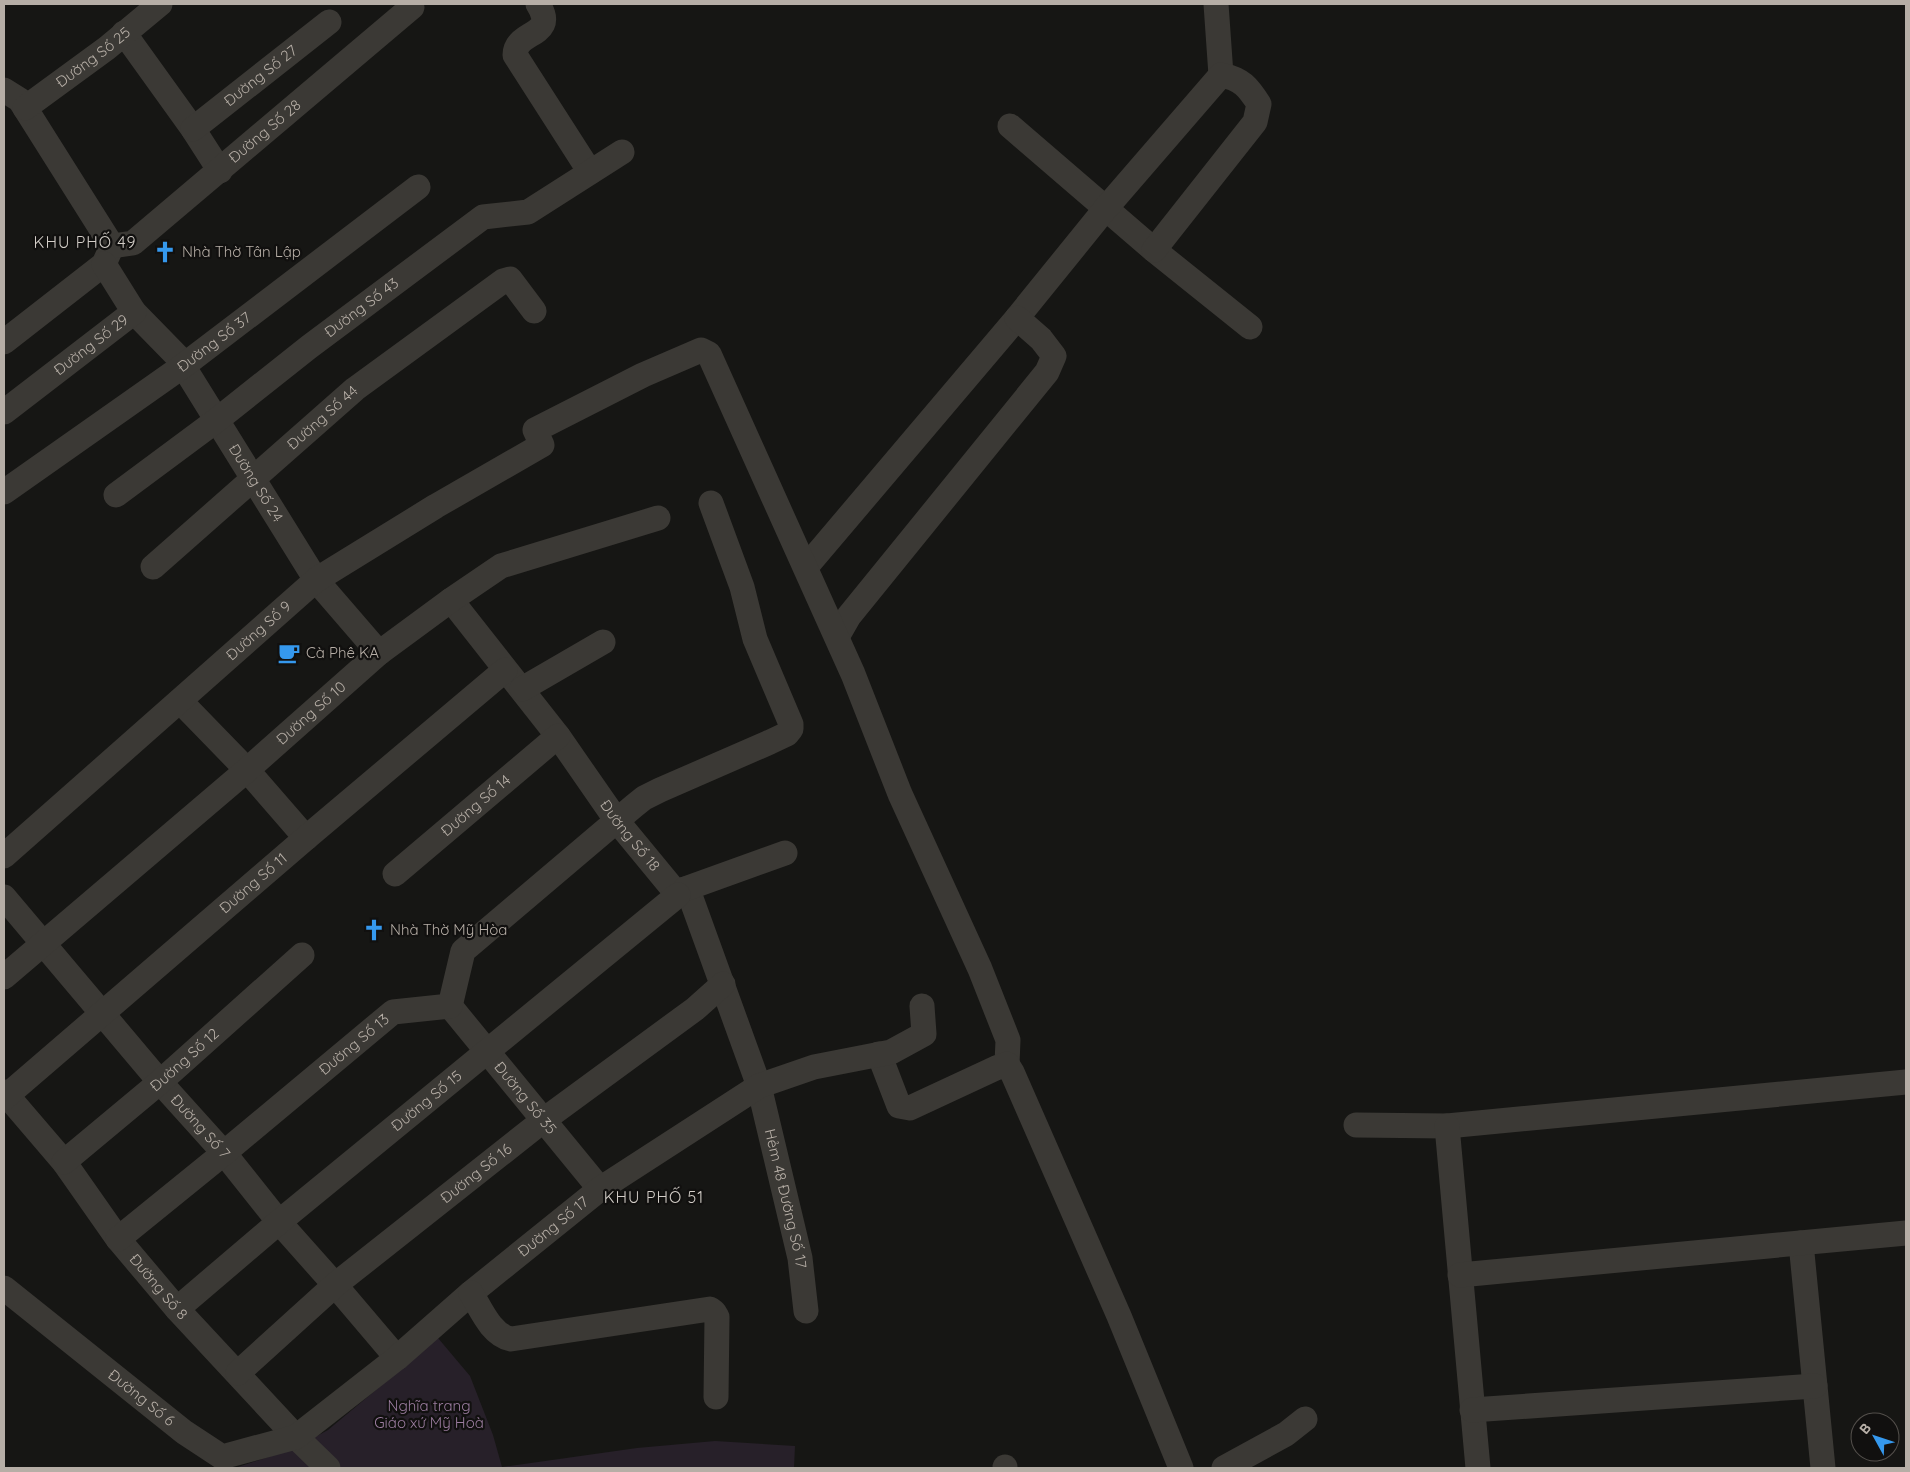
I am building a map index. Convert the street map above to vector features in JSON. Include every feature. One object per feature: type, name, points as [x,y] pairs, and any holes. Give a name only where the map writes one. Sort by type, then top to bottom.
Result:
[{"type":"street","name":"Đường Số 25","points":[[25,108],[160,4]]},
{"type":"street","points":[[1181,1468],[1115,1307],[1007,1064],[1008,1040],[980,969],[900,794],[853,674],[806,567],[1017,318],[1106,208],[1222,75],[1216,4]]},
{"type":"street","name":"Đường Số 28","points":[[108,255],[133,243],[412,7]]},
{"type":"street","points":[[548,7],[543,24],[519,44],[515,49],[515,55],[590,172]]},
{"type":"street","name":"Đường Số 27","points":[[193,129],[330,22]]},
{"type":"street","points":[[124,33],[193,129],[220,171]]},
{"type":"street","points":[[1154,250],[1255,122],[1259,104],[1247,86],[1232,77],[1222,75]]},
{"type":"street","points":[[4,90],[20,100],[108,255],[4,342]]},
{"type":"street","points":[[1010,126],[1154,250],[1250,327]]},
{"type":"street","name":"Đường Số 43","points":[[116,495],[482,217],[528,212],[622,152]]},
{"type":"street","name":"Đường Số 37","points":[[4,492],[183,366],[418,187]]},
{"type":"street","name":"Đường Số 29","points":[[4,412],[134,312],[108,255]]},
{"type":"street","name":"Đường Số 44","points":[[153,567],[354,389],[503,281],[510,280],[534,311]]},
{"type":"street","name":"Đường Số 24","points":[[134,312],[177,356],[316,580],[379,653]]},
{"type":"street","points":[[837,637],[849,616],[1047,372],[1054,356],[1041,339],[1017,318]]},
{"type":"street","name":"Đường Số 9","points":[[4,856],[316,580],[436,506],[542,445],[535,430],[672,361],[701,350],[709,354],[806,567]]},
{"type":"street","points":[[450,1006],[463,951],[644,798],[770,742],[787,734],[791,729],[791,724],[755,639],[742,587],[711,503]]},
{"type":"street","name":"Đường Số 10","points":[[4,977],[247,770],[379,653],[451,600],[501,566],[658,518]]},
{"type":"street","name":"Đường Số 18","points":[[451,600],[558,736],[617,820],[681,892],[692,901],[759,1086]]},
{"type":"street","points":[[522,690],[603,642]]},
{"type":"street","name":"Đường Số 11","points":[[5,1095],[505,670]]},
{"type":"street","points":[[180,701],[247,770],[306,838]]},
{"type":"street","name":"Đường Số 14","points":[[395,874],[558,736]]},
{"type":"street","name":"Đường Số 15","points":[[178,1309],[280,1222],[681,892],[785,853]]},
{"type":"street","name":"Đường Số 7","points":[[4,897],[160,1082],[224,1153],[396,1358]]},
{"type":"street","name":"Đường Số 12","points":[[64,1162],[160,1082],[302,955]]},
{"type":"street","name":"Đường Số 16","points":[[238,1373],[335,1285],[545,1119],[695,1009],[723,984]]},
{"type":"street","name":"Đường Số 35","points":[[450,1006],[545,1119],[600,1189]]},
{"type":"street","name":"Đường Số 13","points":[[118,1239],[393,1012],[450,1006]]},
{"type":"street","name":"Đường Số 17","points":[[296,1437],[396,1358],[471,1293],[600,1189],[759,1086],[814,1067],[891,1052],[924,1034],[922,1006]]},
{"type":"street","points":[[879,1054],[899,1106],[910,1108],[1007,1064]]},
{"type":"street","points":[[1356,1125],[1447,1126],[1906,1082]]},
{"type":"street","name":"Hẻm 48 Đường Số 17","points":[[759,1086],[800,1258],[806,1311]]},
{"type":"street","name":"Đường Số 8","points":[[5,1095],[64,1162],[118,1239],[178,1309],[296,1437],[328,1468]]},
{"type":"street","points":[[1447,1126],[1478,1468]]},
{"type":"street","points":[[1460,1275],[1906,1233]]},
{"type":"street","points":[[1801,1243],[1823,1468]]},
{"type":"street","name":"Đường Số 6","points":[[4,1288],[184,1432],[214,1463],[296,1437]]},
{"type":"street","points":[[471,1293],[496,1331],[502,1337],[511,1339],[710,1309],[717,1316],[716,1397]]},
{"type":"street","points":[[1472,1410],[1815,1386]]},
{"type":"street","points":[[1224,1468],[1286,1434],[1304,1419]]},
{"type":"green space","name":"Nghĩa trang Giáo xứ Mỹ Hoà","points":[[438,1338],[470,1376],[493,1435],[502,1467],[637,1448],[715,1441],[795,1446],[794,1468],[235,1468],[295,1448],[328,1430]]},
{"type":"place","name":"Nhà Thờ Tân Lập","points":[[165,252]]},
{"type":"place","name":"Cà Phê KA","points":[[289,653]]},
{"type":"place","name":"Nhà Thờ Mỹ Hòa","points":[[374,930]]},
{"type":"district","name":"KHU PHỐ 49","points":[[85,242]]},
{"type":"district","name":"KHU PHỐ 51","points":[[654,1197]]}]
